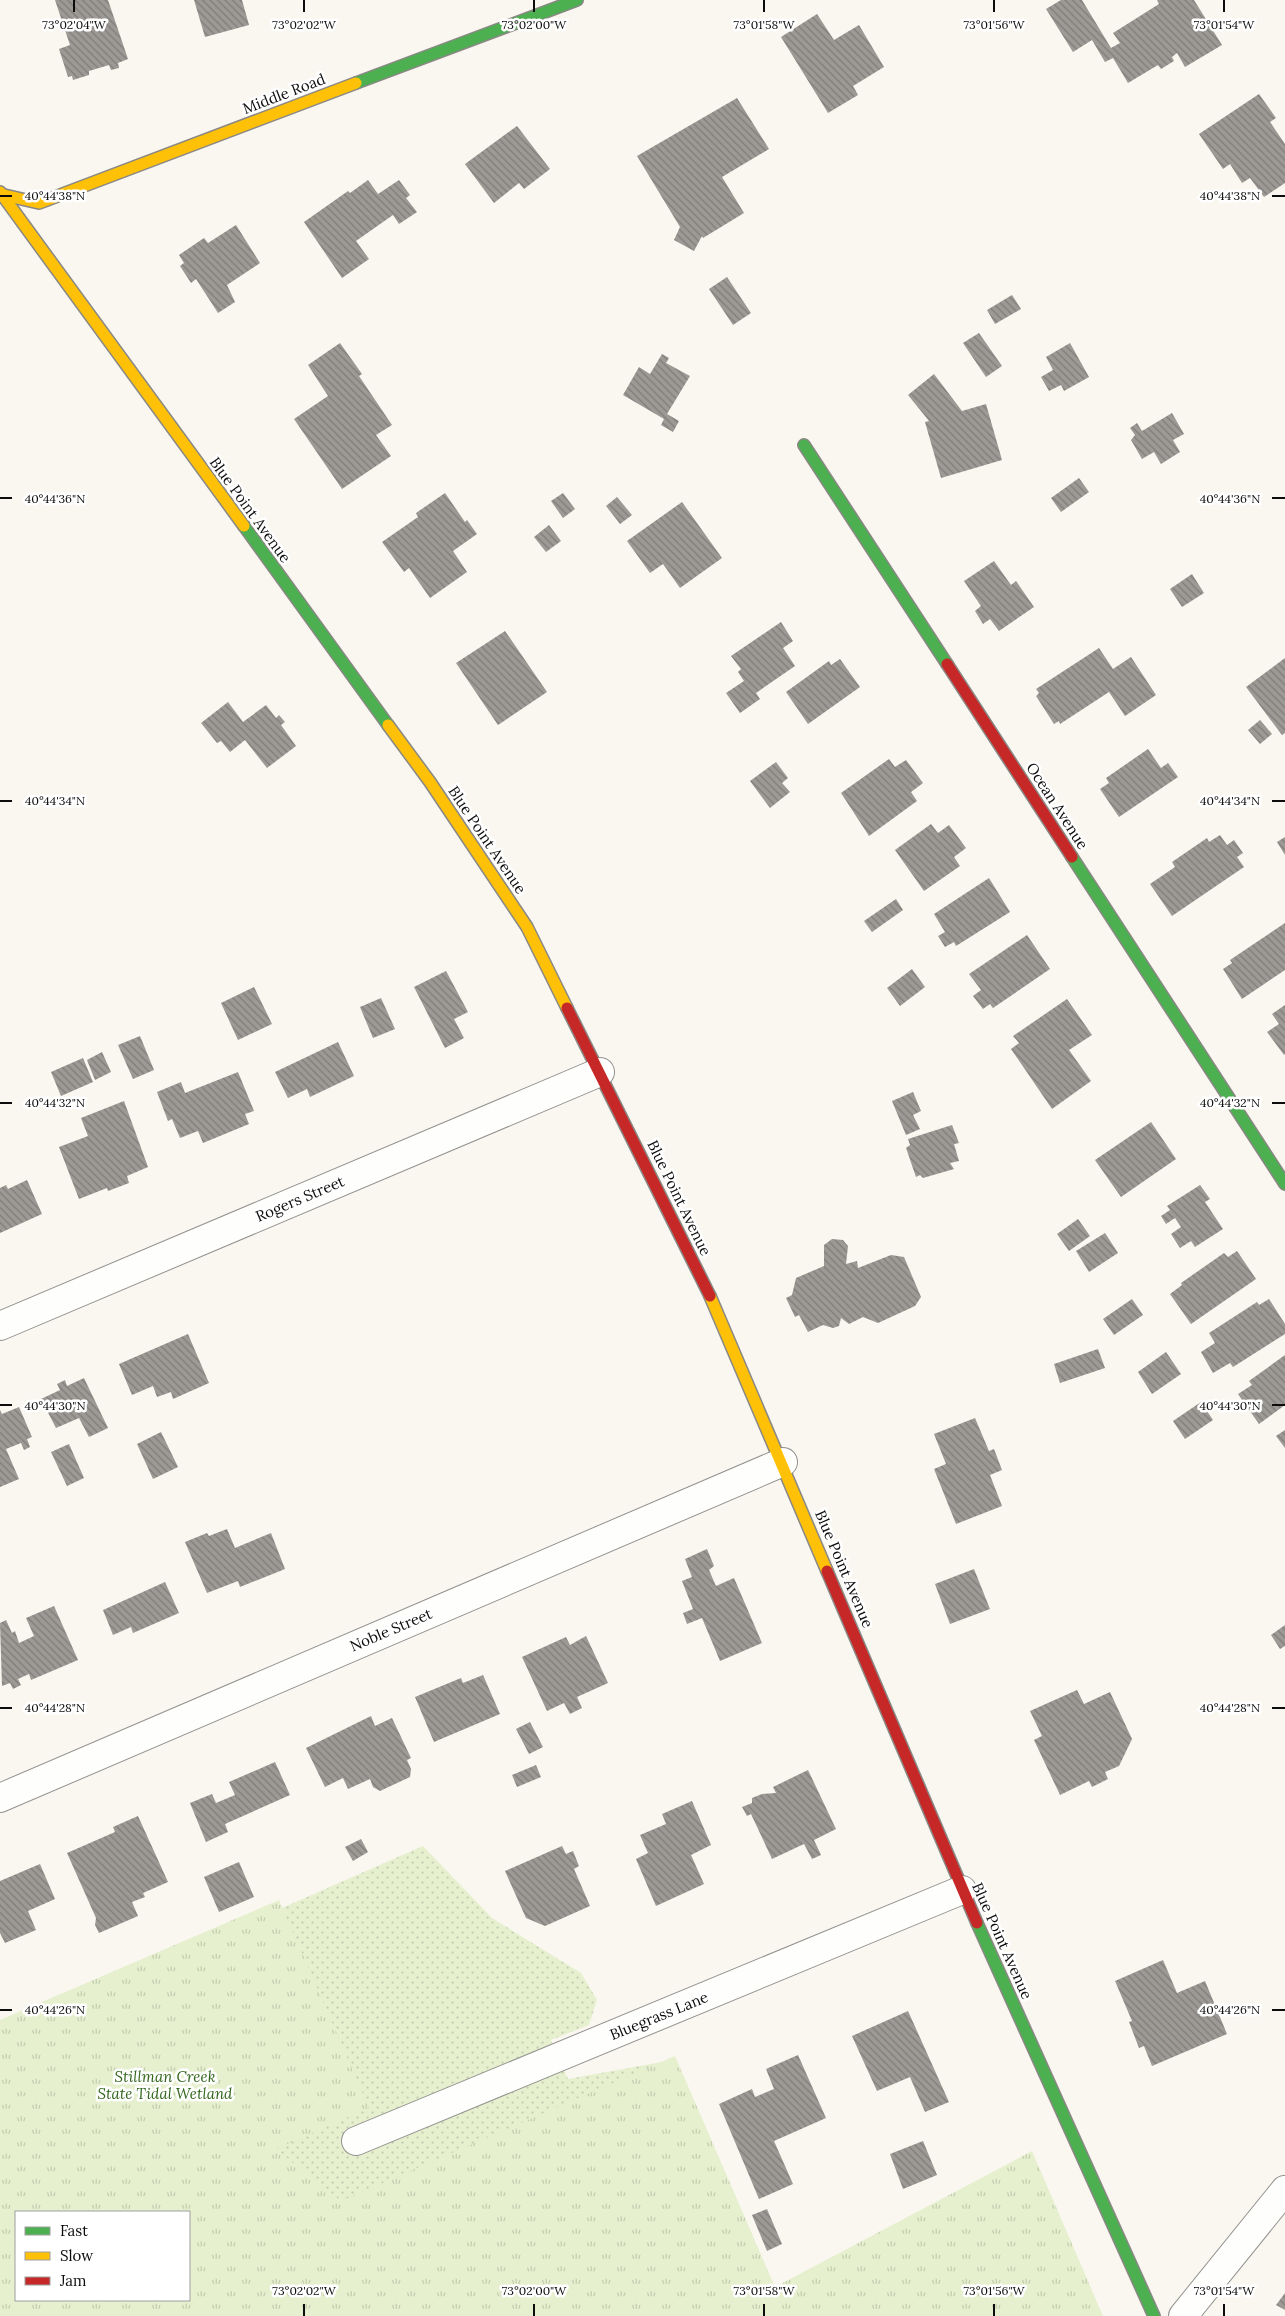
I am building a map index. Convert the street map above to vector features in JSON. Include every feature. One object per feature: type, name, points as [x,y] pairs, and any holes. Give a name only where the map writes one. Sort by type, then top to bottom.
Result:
[{"type":"street","name":"Middle Road","points":[[0,193],[39,202],[577,0]]},
{"type":"street","name":"Blue Point Avenue","points":[[0,193],[430,782],[527,927],[716,1308],[783,1462],[962,1890],[1154,2316]]},
{"type":"street","name":"Ocean Avenue","points":[[804,445],[1285,1184]]},
{"type":"street","name":"Rogers Street","points":[[0,1326],[600,1072]]},
{"type":"street","name":"Noble Street","points":[[0,1798],[783,1462]]},
{"type":"street","name":"Bluegrass Lane","points":[[356,2141],[962,1890]]},
{"type":"street","points":[[1183,2316],[1285,2190]]},
{"type":"green space","points":[[423,1846],[492,1918],[581,1973],[597,2000],[589,2025],[551,2040],[568,2079],[662,2062],[766,2299],[1086,2316],[506,2316],[240,2178],[218,1936]]},
{"type":"green space","name":"Stillman Creek State Tidal Wetland","points":[[279,1900],[369,2108],[276,2149],[341,2201],[675,2056],[775,2287],[1032,2151],[1103,2316],[0,2316],[0,2020]]},
{"type":"building","points":[[55,0],[108,0],[128,59],[118,63],[119,68],[111,70],[109,65],[89,71],[89,75],[73,80],[72,76],[68,77],[59,49],[70,45]]},
{"type":"building","points":[[194,0],[242,0],[249,25],[205,37]]},
{"type":"building","points":[[1061,0],[1082,0],[1111,48],[1120,43],[1113,33],[1159,4],[1157,0],[1194,0],[1222,45],[1185,67],[1177,53],[1172,57],[1174,61],[1161,69],[1158,65],[1128,83],[1113,58],[1105,62],[1092,40],[1073,52],[1046,9]]},
{"type":"building","points":[[817,14],[834,40],[859,25],[884,67],[853,86],[858,95],[828,113],[781,37]]},
{"type":"building","points":[[1259,94],[1276,118],[1270,122],[1285,144],[1285,183],[1264,197],[1250,178],[1242,183],[1230,164],[1223,169],[1199,134]]},
{"type":"building","points":[[737,98],[769,149],[722,177],[744,213],[703,238],[702,236],[694,251],[674,240],[680,227],[637,156]]},
{"type":"building","points":[[517,126],[550,169],[524,189],[519,183],[494,203],[465,164]]},
{"type":"building","points":[[368,180],[378,194],[399,180],[410,195],[406,198],[417,212],[399,224],[393,215],[356,241],[369,259],[342,278],[304,222],[348,191],[350,193]]},
{"type":"building","points":[[236,225],[260,263],[227,285],[235,302],[218,313],[196,279],[191,283],[180,266],[184,263],[179,255],[204,238],[208,243]]},
{"type":"building","points":[[727,277],[751,313],[733,325],[709,289]]},
{"type":"building","points":[[1012,295],[1021,309],[995,324],[987,310]]},
{"type":"building","points":[[979,333],[1002,366],[986,377],[963,343]]},
{"type":"building","points":[[340,343],[362,374],[359,376],[392,425],[376,435],[391,456],[342,489],[294,419],[328,396],[308,365]]},
{"type":"building","points":[[1070,343],[1089,377],[1064,391],[1061,385],[1049,391],[1041,377],[1053,370],[1046,357]]},
{"type":"building","points":[[662,354],[669,358],[666,363],[690,376],[667,414],[679,421],[673,432],[661,425],[664,419],[623,395],[639,367],[650,374]]},
{"type":"building","points":[[934,374],[962,411],[986,404],[1002,460],[941,478],[925,422],[929,421],[908,395]]},
{"type":"building","points":[[1172,413],[1184,434],[1173,440],[1180,452],[1161,464],[1154,452],[1142,459],[1131,440],[1135,435],[1130,428],[1137,423],[1142,431]]},
{"type":"building","points":[[1079,478],[1089,492],[1061,512],[1051,498]]},
{"type":"building","points":[[445,493],[465,522],[467,520],[477,534],[453,551],[467,572],[430,598],[409,568],[404,572],[382,542],[418,517],[416,513]]},
{"type":"building","points":[[563,493],[575,509],[563,518],[551,501]]},
{"type":"building","points":[[617,497],[632,515],[620,524],[606,506]]},
{"type":"building","points":[[682,502],[722,558],[680,588],[663,564],[650,573],[627,541]]},
{"type":"building","points":[[549,525],[561,541],[546,552],[534,537]]},
{"type":"building","points":[[994,561],[1011,585],[1016,581],[1034,607],[999,631],[990,619],[983,624],[975,611],[981,606],[964,581]]},
{"type":"building","points":[[1192,574],[1204,593],[1182,607],[1170,589]]},
{"type":"building","points":[[781,622],[793,641],[783,648],[795,666],[756,693],[760,699],[740,713],[726,693],[744,681],[738,672],[741,669],[731,656]]},
{"type":"building","points":[[505,631],[547,692],[498,725],[456,663]]},
{"type":"building","points":[[1099,648],[1113,669],[1131,657],[1156,695],[1125,716],[1109,692],[1060,724],[1059,721],[1054,724],[1036,696],[1039,693],[1036,689]]},
{"type":"building","points":[[1285,658],[1285,733],[1282,735],[1246,687]]},
{"type":"building","points":[[840,659],[860,687],[808,724],[786,692],[829,661],[831,665]]},
{"type":"building","points":[[228,702],[243,722],[266,705],[276,718],[279,715],[285,722],[281,725],[296,746],[267,768],[245,740],[230,752],[221,741],[217,743],[201,723]]},
{"type":"building","points":[[1260,720],[1272,734],[1260,744],[1248,730]]},
{"type":"building","points":[[1148,749],[1161,768],[1168,763],[1178,777],[1119,817],[1100,789],[1109,783],[1106,778]]},
{"type":"building","points":[[889,759],[895,767],[906,760],[923,783],[911,792],[917,801],[869,836],[841,793]]},
{"type":"building","points":[[776,762],[788,778],[782,783],[790,792],[770,808],[750,781]]},
{"type":"building","points":[[931,824],[938,833],[949,825],[966,848],[954,857],[960,866],[924,891],[895,850]]},
{"type":"building","points":[[1220,835],[1227,845],[1234,840],[1243,853],[1237,857],[1244,867],[1172,916],[1150,884],[1175,867],[1172,862],[1207,838],[1209,842]]},
{"type":"building","points":[[1285,837],[1285,855],[1277,842]]},
{"type":"building","points":[[989,878],[1010,912],[956,946],[954,942],[945,947],[938,936],[945,932],[934,914]]},
{"type":"building","points":[[896,899],[903,910],[872,932],[864,921]]},
{"type":"building","points":[[1285,923],[1285,970],[1242,999],[1223,969],[1232,963],[1230,960]]},
{"type":"building","points":[[1027,935],[1050,969],[993,1008],[990,1004],[983,1009],[973,996],[981,990],[969,974]]},
{"type":"building","points":[[912,969],[925,987],[900,1006],[887,988]]},
{"type":"building","points":[[446,971],[468,1012],[454,1019],[464,1038],[445,1048],[414,987]]},
{"type":"building","points":[[254,987],[272,1024],[238,1040],[221,1003]]},
{"type":"building","points":[[381,998],[395,1029],[373,1038],[360,1007]]},
{"type":"building","points":[[1067,999],[1092,1035],[1069,1050],[1091,1081],[1052,1109],[1011,1049],[1019,1043],[1013,1036]]},
{"type":"building","points":[[1285,1005],[1284,1055],[1267,1032],[1279,1024],[1272,1014]]},
{"type":"building","points":[[140,1036],[154,1070],[133,1079],[118,1045]]},
{"type":"building","points":[[338,1042],[354,1076],[310,1097],[307,1089],[288,1098],[275,1072]]},
{"type":"building","points":[[102,1052],[111,1072],[95,1080],[87,1060]]},
{"type":"building","points":[[83,1058],[93,1082],[61,1096],[51,1072]]},
{"type":"building","points":[[238,1072],[254,1111],[245,1114],[249,1124],[203,1143],[198,1131],[180,1138],[172,1119],[168,1121],[157,1092],[181,1082],[185,1093]]},
{"type":"building","points":[[913,1092],[921,1111],[913,1115],[920,1129],[906,1135],[892,1101]]},
{"type":"building","points":[[124,1101],[148,1167],[127,1176],[129,1183],[108,1191],[107,1188],[79,1199],[59,1147],[88,1136],[81,1118]]},
{"type":"building","points":[[1151,1122],[1176,1159],[1121,1197],[1095,1160]]},
{"type":"building","points":[[952,1125],[959,1143],[954,1144],[959,1161],[950,1163],[954,1169],[923,1178],[920,1175],[916,1177],[906,1148],[910,1145],[908,1139]]},
{"type":"building","points":[[27,1180],[42,1214],[0,1233],[0,1188],[6,1185],[8,1189]]},
{"type":"building","points":[[1200,1185],[1210,1199],[1205,1202],[1223,1229],[1195,1247],[1191,1241],[1180,1248],[1171,1234],[1181,1227],[1175,1218],[1166,1224],[1161,1216],[1170,1210],[1167,1206]]},
{"type":"building","points":[[1078,1219],[1090,1236],[1069,1251],[1057,1234]]},
{"type":"building","points":[[1105,1233],[1118,1253],[1089,1272],[1076,1251]]},
{"type":"building","points":[[832,1239],[843,1240],[848,1246],[846,1264],[857,1261],[858,1268],[891,1255],[904,1257],[921,1297],[915,1306],[878,1323],[863,1317],[849,1324],[841,1318],[839,1326],[833,1328],[823,1325],[808,1332],[799,1315],[795,1317],[786,1298],[792,1295],[796,1278],[824,1266],[824,1245]]},
{"type":"building","points":[[1237,1251],[1256,1279],[1191,1324],[1170,1294],[1182,1285],[1181,1283],[1224,1253],[1228,1257]]},
{"type":"building","points":[[1132,1299],[1143,1315],[1114,1335],[1103,1319]]},
{"type":"building","points":[[1269,1299],[1285,1324],[1285,1334],[1233,1367],[1230,1363],[1213,1373],[1201,1352],[1215,1343],[1209,1333],[1257,1302],[1259,1305]]},
{"type":"building","points":[[188,1334],[209,1383],[173,1399],[171,1392],[157,1397],[153,1386],[132,1395],[119,1364]]},
{"type":"building","points":[[1098,1349],[1105,1368],[1060,1383],[1054,1364]]},
{"type":"building","points":[[1166,1352],[1181,1374],[1152,1394],[1138,1372]]},
{"type":"building","points":[[1285,1355],[1285,1405],[1259,1424],[1238,1394],[1252,1385],[1249,1381]]},
{"type":"building","points":[[84,1378],[108,1428],[89,1437],[79,1418],[56,1428],[41,1399],[60,1390],[57,1384],[65,1380],[67,1386]]},
{"type":"building","points":[[1201,1402],[1213,1420],[1185,1439],[1173,1421]]},
{"type":"building","points":[[19,1407],[32,1437],[27,1439],[30,1447],[24,1450],[21,1443],[6,1449],[19,1479],[0,1487],[0,1410],[2,1414]]},
{"type":"building","points":[[975,1418],[989,1451],[994,1449],[1002,1470],[990,1475],[1002,1506],[956,1524],[934,1469],[946,1464],[934,1434]]},
{"type":"building","points":[[1285,1430],[1285,1448],[1276,1436]]},
{"type":"building","points":[[161,1432],[178,1467],[153,1479],[137,1444]]},
{"type":"building","points":[[69,1444],[84,1478],[67,1486],[51,1452]]},
{"type":"building","points":[[227,1529],[235,1548],[271,1533],[285,1569],[240,1587],[238,1581],[207,1593],[185,1542],[207,1533],[209,1536]]},
{"type":"building","points":[[707,1549],[714,1566],[709,1570],[716,1586],[734,1578],[762,1643],[720,1661],[702,1618],[687,1624],[683,1613],[693,1609],[682,1581],[692,1577],[685,1559]]},
{"type":"building","points":[[974,1569],[990,1609],[950,1624],[935,1584]]},
{"type":"building","points":[[165,1582],[179,1613],[133,1633],[131,1627],[113,1635],[103,1610]]},
{"type":"building","points":[[54,1606],[78,1660],[31,1680],[29,1674],[18,1679],[21,1685],[13,1689],[10,1683],[2,1686],[0,1623],[6,1620],[12,1633],[15,1631],[19,1643],[34,1636],[26,1618]]},
{"type":"building","points":[[1285,1625],[1285,1646],[1280,1649],[1271,1635]]},
{"type":"building","points":[[586,1636],[608,1683],[577,1697],[582,1708],[570,1714],[564,1703],[547,1711],[522,1657],[566,1637],[570,1645]]},
{"type":"building","points":[[483,1675],[500,1714],[434,1742],[415,1697],[461,1678],[463,1683]]},
{"type":"building","points":[[1077,1690],[1084,1704],[1110,1692],[1132,1739],[1119,1766],[1105,1772],[1108,1779],[1092,1787],[1089,1781],[1060,1795],[1034,1740],[1042,1736],[1030,1711]]},
{"type":"building","points":[[371,1716],[375,1726],[392,1718],[411,1758],[407,1760],[411,1769],[410,1777],[380,1791],[373,1787],[370,1779],[348,1789],[343,1778],[325,1787],[306,1748]]},
{"type":"building","points":[[530,1722],[543,1747],[529,1754],[516,1729]]},
{"type":"building","points":[[275,1762],[290,1795],[225,1824],[228,1832],[206,1842],[190,1803],[212,1794],[216,1803],[235,1795],[229,1782]]},
{"type":"building","points":[[536,1765],[541,1777],[517,1787],[512,1775]]},
{"type":"building","points":[[808,1770],[836,1829],[814,1840],[821,1855],[812,1859],[804,1844],[772,1859],[751,1814],[747,1816],[742,1807],[752,1803],[752,1798],[762,1794],[776,1793],[773,1787]]},
{"type":"building","points":[[692,1801],[711,1845],[691,1855],[704,1884],[656,1906],[636,1859],[648,1853],[640,1835],[666,1824],[662,1814]]},
{"type":"building","points":[[138,1816],[168,1882],[143,1893],[145,1897],[132,1902],[138,1916],[99,1933],[95,1925],[96,1918],[67,1853],[115,1832],[113,1827]]},
{"type":"building","points":[[361,1839],[368,1852],[353,1861],[345,1847]]},
{"type":"building","points":[[562,1846],[566,1854],[573,1851],[579,1866],[574,1869],[590,1906],[545,1926],[526,1918],[505,1871]]},
{"type":"building","points":[[239,1862],[254,1897],[219,1912],[204,1877]]},
{"type":"building","points":[[40,1864],[55,1899],[28,1911],[36,1930],[5,1943],[0,1933],[0,1881]]},
{"type":"building","points":[[1163,1960],[1177,1993],[1205,1981],[1227,2034],[1152,2066],[1144,2046],[1139,2048],[1129,2022],[1132,2021],[1115,1981]]},
{"type":"building","points":[[908,2011],[949,2102],[925,2112],[910,2077],[877,2091],[852,2036]]},
{"type":"building","points":[[798,2055],[826,2118],[774,2141],[793,2184],[759,2199],[719,2104],[752,2089],[755,2097],[774,2089],[766,2069]]},
{"type":"building","points":[[923,2141],[937,2175],[903,2189],[890,2154]]},
{"type":"building","points":[[767,2209],[782,2244],[767,2251],[752,2215]]},
{"type":"building","points":[[1285,2293],[1285,2310],[1276,2305]]},
{"type":"traffic: fast","points":[[356,83],[577,0]]},
{"type":"traffic: fast","points":[[804,445],[947,664]]},
{"type":"traffic: fast","points":[[244,526],[388,725]]},
{"type":"traffic: fast","points":[[1072,857],[1285,1184]]},
{"type":"traffic: fast","points":[[977,1923],[1154,2316]]},
{"type":"traffic: slow","points":[[0,194],[39,203],[356,83]]},
{"type":"traffic: slow","points":[[0,192],[244,526]]},
{"type":"traffic: slow","points":[[388,725],[430,782],[527,927],[567,1008]]},
{"type":"traffic: slow","points":[[710,1296],[827,1571]]},
{"type":"traffic: jam","points":[[947,664],[1072,857]]},
{"type":"traffic: jam","points":[[567,1008],[710,1296]]},
{"type":"traffic: jam","points":[[827,1571],[977,1923]]}]
